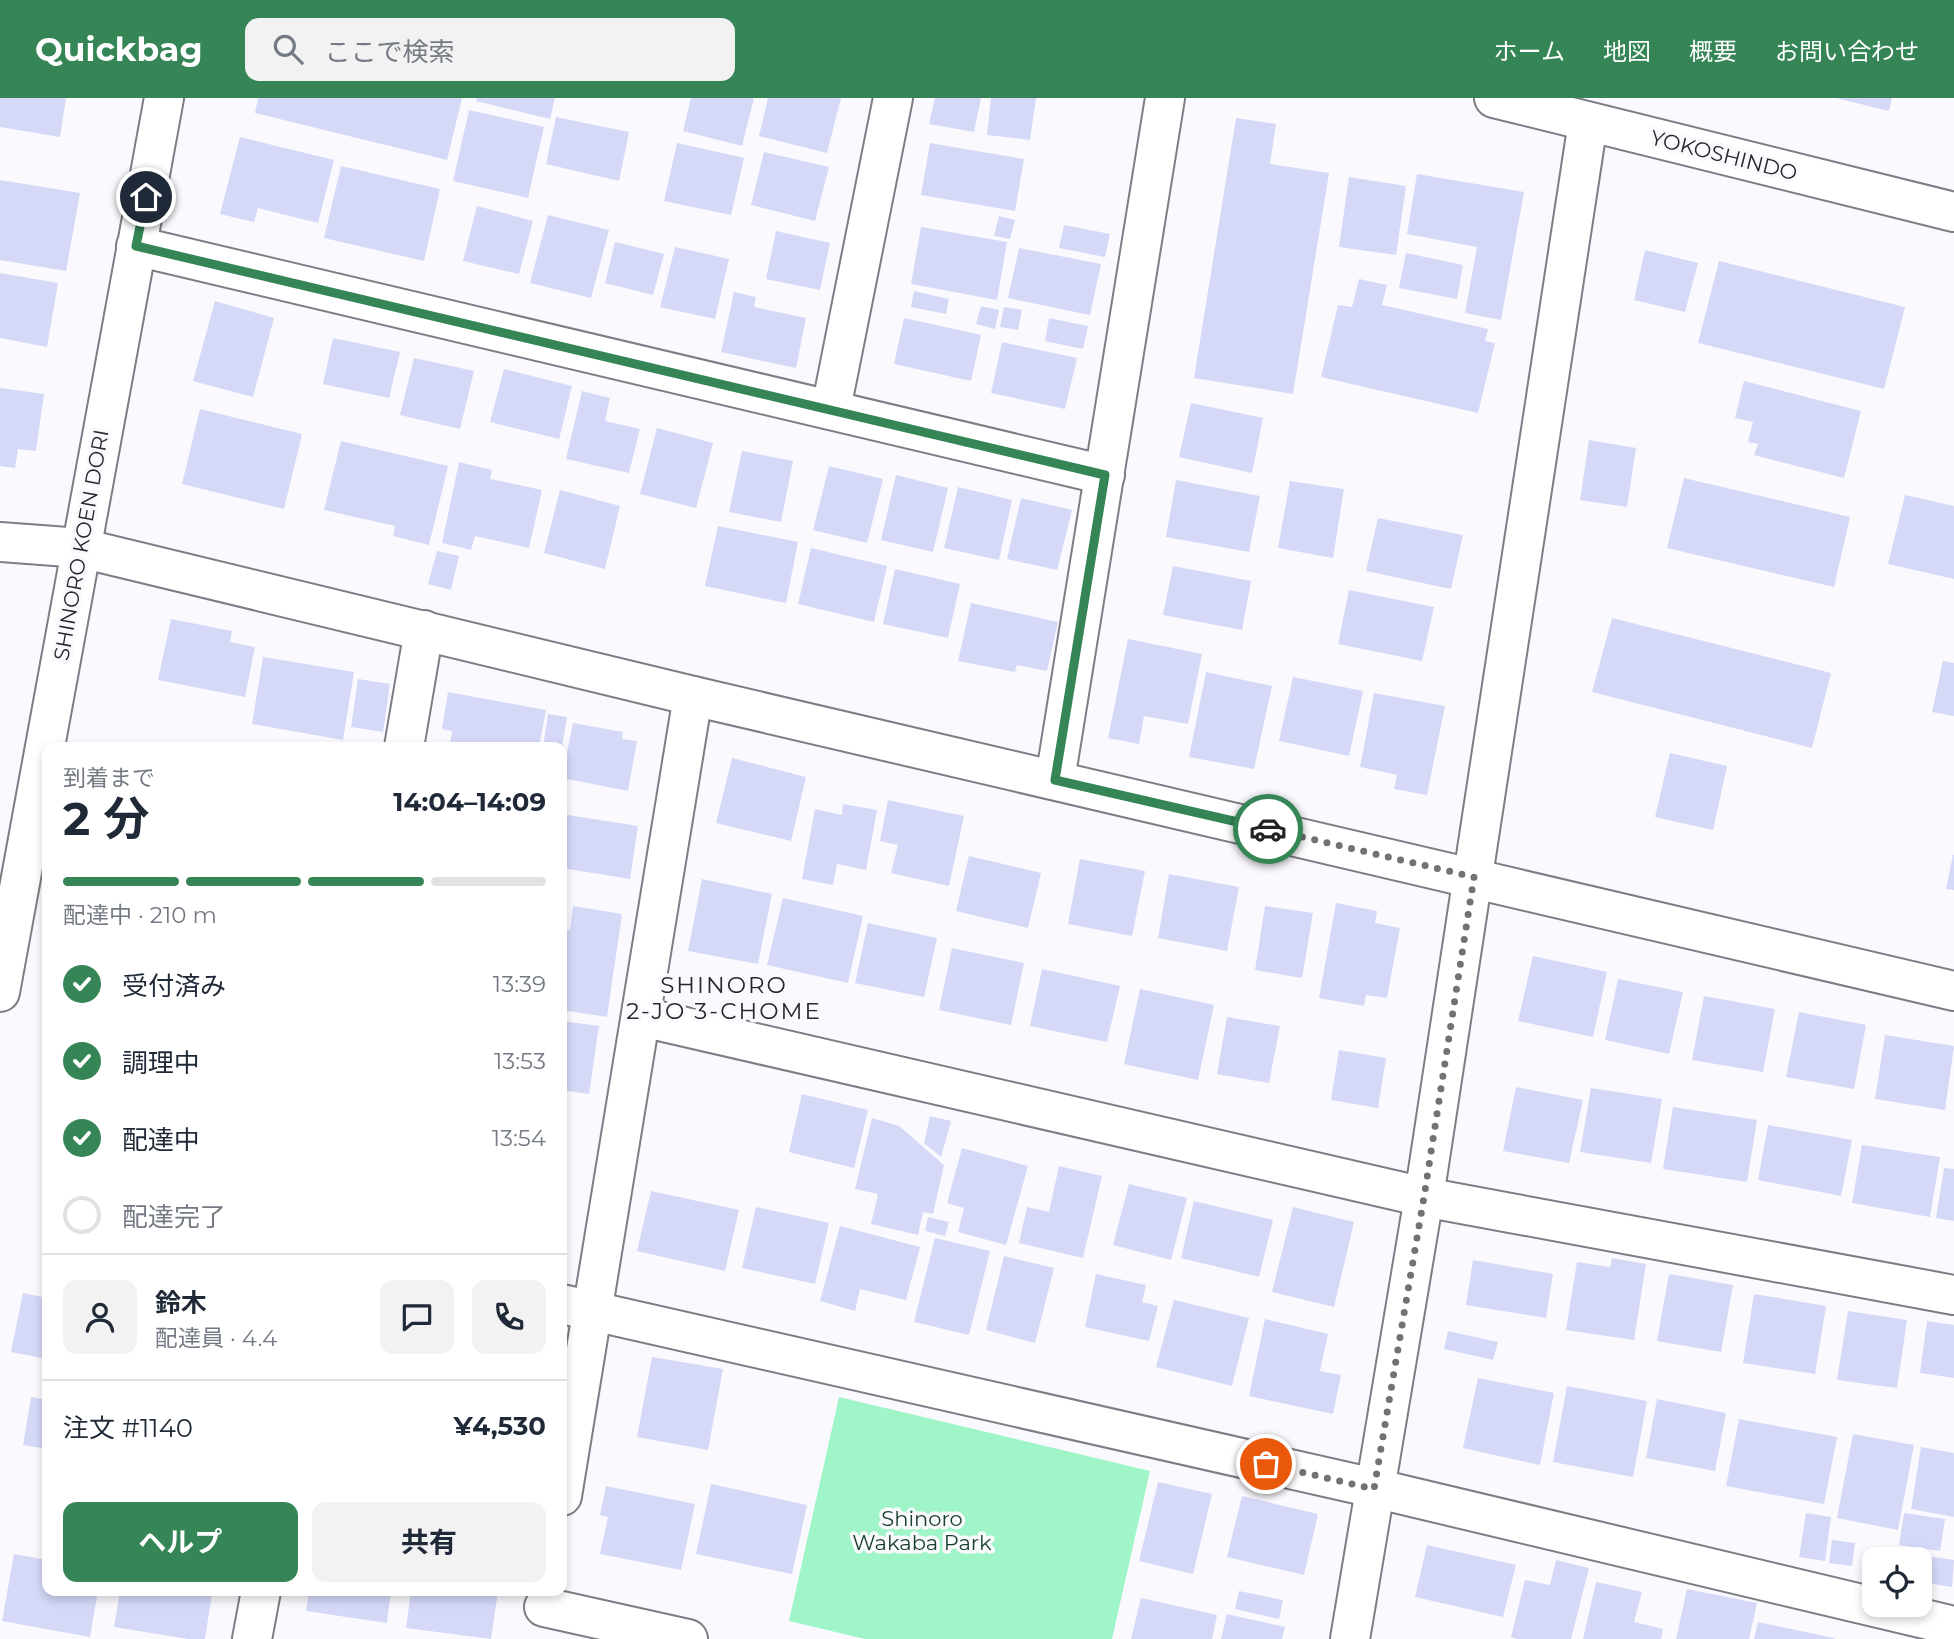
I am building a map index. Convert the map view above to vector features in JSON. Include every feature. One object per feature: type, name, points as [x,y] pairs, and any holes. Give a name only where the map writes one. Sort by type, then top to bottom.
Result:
[{"type":"street","name":"SHINORO KOEN DORI","points":[[46,742],[164,98]]},
{"type":"street","points":[[831,410],[893,98]]},
{"type":"street","points":[[1055,780],[1165,98]]},
{"type":"street","name":"YOKOSHINDO","points":[[1494,98],[1954,212]]},
{"type":"street","points":[[1350,1639],[1424,1197],[1588,122]]},
{"type":"street","points":[[136,246],[1105,475]]},
{"type":"street","points":[[0,542],[81,548],[693,696],[1954,991]]},
{"type":"street","points":[[405,742],[424,630]]},
{"type":"street","points":[[567,1433],[577,1307],[642,1017],[693,696]]},
{"type":"street","name":"SHINORO KOEN DORI","points":[[0,992],[42,762]]},
{"type":"street","points":[[642,1017],[1424,1197],[1954,1295]]},
{"type":"street","points":[[577,1307],[1374,1489],[1954,1626]]},
{"type":"street","points":[[252,1639],[260,1596]]},
{"type":"street","points":[[543,1612],[688,1639]]},
{"type":"green space","name":"Shinoro Wakaba Park","points":[[839,1397],[1150,1471],[1112,1639],[865,1639],[789,1621]]},
{"type":"building","points":[[0,98],[66,98],[60,137],[0,127]]},
{"type":"building","points":[[258,98],[462,98],[447,160],[255,113]]},
{"type":"building","points":[[477,98],[555,98],[550,119],[476,101]]},
{"type":"building","points":[[691,98],[754,98],[742,146],[683,131]]},
{"type":"building","points":[[768,98],[841,98],[827,153],[759,136]]},
{"type":"building","points":[[935,98],[981,98],[974,132],[929,124]]},
{"type":"building","points":[[991,98],[1036,98],[1030,140],[987,135]]},
{"type":"building","points":[[1836,98],[1892,98],[1889,111]]},
{"type":"building","points":[[469,110],[544,127],[528,198],[453,181]]},
{"type":"building","points":[[556,117],[629,132],[619,181],[546,164]]},
{"type":"building","points":[[1236,118],[1276,124],[1270,164],[1329,173],[1293,394],[1194,378]]},
{"type":"building","points":[[240,137],[334,160],[318,223],[258,208],[254,222],[220,214]]},
{"type":"building","points":[[677,143],[744,158],[731,215],[664,201]]},
{"type":"building","points":[[930,143],[1024,159],[1015,211],[921,195]]},
{"type":"building","points":[[764,152],[829,167],[815,221],[751,205]]},
{"type":"building","points":[[341,166],[440,189],[424,261],[324,238]]},
{"type":"building","points":[[1417,174],[1524,192],[1501,320],[1465,313],[1477,247],[1407,234]]},
{"type":"building","points":[[1349,177],[1406,186],[1396,255],[1339,247]]},
{"type":"building","points":[[0,180],[80,193],[66,271],[0,260]]},
{"type":"building","points":[[477,206],[533,221],[519,274],[463,261]]},
{"type":"building","points":[[548,215],[609,230],[591,298],[530,283]]},
{"type":"building","points":[[999,216],[1015,220],[1010,239],[994,236]]},
{"type":"building","points":[[1064,225],[1110,234],[1105,257],[1059,248]]},
{"type":"building","points":[[921,227],[1007,242],[997,300],[911,284]]},
{"type":"building","points":[[776,231],[830,243],[820,290],[766,279]]},
{"type":"building","points":[[615,242],[664,254],[653,295],[605,283]]},
{"type":"building","points":[[675,247],[729,259],[715,319],[660,307]]},
{"type":"building","points":[[1019,248],[1101,264],[1090,315],[1008,298]]},
{"type":"building","points":[[1645,250],[1698,263],[1685,312],[1634,300]]},
{"type":"building","points":[[1406,253],[1463,265],[1457,299],[1399,288]]},
{"type":"building","points":[[1719,261],[1905,307],[1884,389],[1698,343]]},
{"type":"building","points":[[0,273],[58,283],[47,347],[0,338]]},
{"type":"building","points":[[1359,279],[1387,285],[1382,305],[1488,329],[1485,341],[1495,343],[1478,413],[1321,377],[1338,305],[1352,307]]},
{"type":"building","points":[[914,291],[949,299],[946,314],[911,307]]},
{"type":"building","points":[[734,292],[756,297],[754,307],[806,318],[796,368],[721,352]]},
{"type":"building","points":[[215,301],[274,318],[253,397],[193,381]]},
{"type":"building","points":[[981,306],[999,310],[995,329],[976,324]]},
{"type":"building","points":[[1004,307],[1022,310],[1018,330],[1000,327]]},
{"type":"building","points":[[904,318],[981,335],[971,381],[894,364]]},
{"type":"building","points":[[1049,318],[1088,326],[1083,349],[1045,341]]},
{"type":"building","points":[[333,338],[400,352],[389,398],[323,384]]},
{"type":"building","points":[[1002,342],[1077,358],[1065,409],[991,393]]},
{"type":"building","points":[[414,358],[474,371],[460,429],[400,415]]},
{"type":"building","points":[[504,369],[572,386],[559,439],[490,422]]},
{"type":"building","points":[[1744,381],[1861,411],[1844,478],[1754,455],[1758,444],[1748,442],[1753,422],[1735,418]]},
{"type":"building","points":[[0,388],[44,394],[36,451],[18,449],[15,468],[0,466]]},
{"type":"building","points":[[582,391],[610,398],[605,421],[640,429],[629,473],[566,459]]},
{"type":"building","points":[[1191,403],[1263,418],[1252,473],[1179,457]]},
{"type":"building","points":[[200,409],[302,434],[284,509],[182,484]]},
{"type":"building","points":[[657,428],[713,443],[696,508],[640,494]]},
{"type":"building","points":[[1589,440],[1636,448],[1627,507],[1580,500]]},
{"type":"building","points":[[341,441],[448,466],[429,545],[393,536],[395,526],[324,510]]},
{"type":"building","points":[[742,451],[793,461],[781,522],[729,512]]},
{"type":"building","points":[[459,462],[492,470],[490,479],[542,490],[529,548],[475,536],[471,550],[442,543]]},
{"type":"building","points":[[829,466],[883,479],[867,543],[813,530]]},
{"type":"building","points":[[896,475],[948,488],[933,552],[881,540]]},
{"type":"building","points":[[1684,478],[1850,517],[1834,587],[1667,548]]},
{"type":"building","points":[[1176,480],[1260,496],[1249,552],[1166,537]]},
{"type":"building","points":[[1290,481],[1344,489],[1333,558],[1278,548]]},
{"type":"building","points":[[958,487],[1012,500],[999,560],[944,548]]},
{"type":"building","points":[[560,490],[620,506],[605,569],[544,553]]},
{"type":"building","points":[[1905,495],[1954,506],[1954,579],[1888,564]]},
{"type":"building","points":[[1021,498],[1072,510],[1057,570],[1007,559]]},
{"type":"building","points":[[1378,518],[1463,535],[1451,589],[1366,571]]},
{"type":"building","points":[[718,526],[798,542],[786,603],[705,586]]},
{"type":"building","points":[[811,548],[887,566],[874,622],[798,604]]},
{"type":"building","points":[[437,551],[459,556],[451,590],[428,584]]},
{"type":"building","points":[[1173,566],[1251,581],[1242,630],[1163,615]]},
{"type":"building","points":[[895,569],[960,584],[948,638],[883,624]]},
{"type":"building","points":[[1349,590],[1434,607],[1422,661],[1338,644]]},
{"type":"building","points":[[971,603],[1058,622],[1047,671],[1017,665],[1015,672],[958,661]]},
{"type":"building","points":[[1612,618],[1831,673],[1812,748],[1592,692]]},
{"type":"building","points":[[171,619],[232,631],[230,642],[255,647],[245,697],[158,680]]},
{"type":"building","points":[[1128,639],[1202,654],[1188,724],[1144,716],[1139,744],[1108,738]]},
{"type":"building","points":[[263,657],[354,672],[343,740],[252,724]]},
{"type":"building","points":[[1943,661],[1954,663],[1954,716],[1932,712]]},
{"type":"building","points":[[1206,672],[1272,686],[1254,769],[1189,757]]},
{"type":"building","points":[[1293,677],[1363,691],[1349,756],[1279,741]]},
{"type":"building","points":[[358,679],[390,684],[383,732],[351,727]]},
{"type":"building","points":[[448,692],[546,710],[540,742],[451,742],[452,731],[442,729]]},
{"type":"building","points":[[1374,693],[1445,706],[1427,795],[1394,789],[1397,775],[1360,767]]},
{"type":"building","points":[[548,714],[567,717],[563,742],[544,742]]},
{"type":"building","points":[[573,723],[623,732],[622,739],[637,741],[628,791],[567,779],[567,753]]},
{"type":"building","points":[[1670,753],[1727,766],[1713,830],[1655,817]]},
{"type":"building","points":[[732,758],[806,777],[791,841],[716,823]]},
{"type":"building","points":[[888,800],[964,816],[949,886],[891,873],[898,845],[880,841]]},
{"type":"building","points":[[843,804],[877,810],[866,870],[837,864],[833,885],[802,879],[815,809],[842,815]]},
{"type":"building","points":[[567,815],[638,826],[630,879],[567,869]]},
{"type":"building","points":[[1954,855],[1954,890],[1946,889]]},
{"type":"building","points":[[969,856],[1041,873],[1028,928],[956,911]]},
{"type":"building","points":[[1080,859],[1145,871],[1132,936],[1068,924]]},
{"type":"building","points":[[1169,874],[1239,887],[1227,951],[1158,938]]},
{"type":"building","points":[[702,879],[772,894],[758,964],[688,951]]},
{"type":"building","points":[[783,898],[863,916],[848,983],[767,965]]},
{"type":"building","points":[[1336,903],[1377,911],[1375,923],[1400,928],[1387,998],[1366,995],[1364,1006],[1319,998]]},
{"type":"building","points":[[573,906],[622,914],[607,1017],[567,1011],[567,930],[570,930]]},
{"type":"building","points":[[1265,906],[1313,913],[1302,978],[1255,970]]},
{"type":"building","points":[[868,923],[937,938],[924,997],[855,983]]},
{"type":"building","points":[[952,948],[1024,963],[1011,1025],[939,1010]]},
{"type":"building","points":[[1533,956],[1607,972],[1593,1037],[1518,1021]]},
{"type":"building","points":[[1042,969],[1120,986],[1107,1042],[1030,1026]]},
{"type":"building","points":[[1618,979],[1683,992],[1669,1054],[1605,1040]]},
{"type":"building","points":[[1140,989],[1214,1005],[1198,1080],[1124,1064]]},
{"type":"building","points":[[1704,996],[1775,1009],[1763,1072],[1692,1060]]},
{"type":"building","points":[[1799,1012],[1866,1025],[1854,1089],[1786,1077]]},
{"type":"building","points":[[1227,1017],[1280,1026],[1269,1083],[1217,1074]]},
{"type":"building","points":[[567,1022],[599,1026],[589,1094],[567,1091]]},
{"type":"building","points":[[1885,1035],[1954,1046],[1945,1110],[1875,1099]]},
{"type":"building","points":[[1339,1050],[1386,1058],[1378,1108],[1331,1100]]},
{"type":"building","points":[[1516,1087],[1583,1100],[1569,1163],[1503,1151]]},
{"type":"building","points":[[1591,1088],[1662,1099],[1651,1163],[1580,1152]]},
{"type":"building","points":[[802,1094],[868,1110],[854,1168],[789,1152]]},
{"type":"building","points":[[1673,1107],[1757,1120],[1747,1182],[1663,1169]]},
{"type":"building","points":[[930,1116],[951,1121],[941,1157],[924,1143]]},
{"type":"building","points":[[872,1118],[899,1126],[944,1165],[933,1214],[923,1212],[918,1235],[871,1224],[878,1194],[855,1189]]},
{"type":"building","points":[[1768,1125],[1852,1140],[1841,1196],[1758,1180]]},
{"type":"building","points":[[1862,1145],[1940,1157],[1930,1217],[1852,1203]]},
{"type":"building","points":[[962,1148],[1028,1166],[1006,1245],[958,1232],[964,1208],[947,1203]]},
{"type":"building","points":[[1059,1166],[1102,1176],[1083,1258],[1019,1243],[1027,1207],[1049,1212]]},
{"type":"building","points":[[1944,1168],[1954,1169],[1954,1221],[1936,1218]]},
{"type":"building","points":[[1129,1184],[1187,1198],[1171,1260],[1113,1245]]},
{"type":"building","points":[[651,1191],[739,1210],[725,1271],[637,1251]]},
{"type":"building","points":[[1194,1201],[1273,1220],[1259,1277],[1181,1258]]},
{"type":"building","points":[[756,1207],[829,1223],[815,1284],[742,1268]]},
{"type":"building","points":[[1293,1207],[1354,1222],[1334,1307],[1272,1292]]},
{"type":"building","points":[[928,1217],[949,1222],[945,1236],[925,1231]]},
{"type":"building","points":[[840,1226],[920,1247],[906,1300],[860,1289],[855,1311],[820,1301]]},
{"type":"building","points":[[935,1238],[990,1251],[969,1335],[914,1322]]},
{"type":"building","points":[[1004,1256],[1054,1268],[1035,1343],[986,1330]]},
{"type":"building","points":[[1612,1258],[1646,1264],[1634,1340],[1566,1330],[1577,1262],[1610,1267]]},
{"type":"building","points":[[1473,1260],[1553,1274],[1546,1318],[1466,1305]]},
{"type":"building","points":[[1096,1274],[1146,1285],[1142,1302],[1158,1306],[1149,1341],[1085,1327]]},
{"type":"building","points":[[1669,1274],[1733,1285],[1721,1352],[1657,1341]]},
{"type":"building","points":[[23,1293],[42,1297],[42,1358],[11,1352]]},
{"type":"building","points":[[1754,1294],[1826,1306],[1815,1374],[1743,1363]]},
{"type":"building","points":[[1174,1300],[1249,1318],[1232,1386],[1156,1367]]},
{"type":"building","points":[[1848,1311],[1907,1320],[1897,1388],[1837,1380]]},
{"type":"building","points":[[1265,1319],[1328,1334],[1320,1371],[1341,1375],[1333,1414],[1249,1396]]},
{"type":"building","points":[[1927,1321],[1954,1325],[1954,1378],[1920,1373]]},
{"type":"building","points":[[1448,1331],[1498,1342],[1493,1360],[1444,1349]]},
{"type":"building","points":[[652,1357],[723,1369],[708,1450],[637,1437]]},
{"type":"building","points":[[1478,1378],[1554,1393],[1540,1465],[1463,1448]]},
{"type":"building","points":[[1567,1386],[1647,1401],[1633,1477],[1553,1462]]},
{"type":"building","points":[[31,1397],[42,1399],[42,1448],[23,1445]]},
{"type":"building","points":[[1657,1399],[1726,1413],[1715,1471],[1646,1458]]},
{"type":"building","points":[[1739,1419],[1837,1437],[1824,1504],[1726,1486]]},
{"type":"building","points":[[1853,1434],[1914,1445],[1898,1530],[1837,1518]]},
{"type":"building","points":[[1921,1447],[1954,1453],[1954,1517],[1911,1509]]},
{"type":"building","points":[[1158,1482],[1212,1494],[1193,1574],[1139,1561]]},
{"type":"building","points":[[711,1484],[807,1505],[792,1574],[696,1554]]},
{"type":"building","points":[[606,1486],[695,1504],[681,1570],[600,1554],[608,1517],[600,1515]]},
{"type":"building","points":[[1242,1496],[1318,1514],[1304,1575],[1227,1557]]},
{"type":"building","points":[[1806,1513],[1831,1517],[1825,1561],[1799,1557]]},
{"type":"building","points":[[1904,1513],[1945,1519],[1940,1551],[1932,1550],[1932,1547],[1899,1545]]},
{"type":"building","points":[[1832,1540],[1855,1543],[1852,1566],[1829,1563]]},
{"type":"building","points":[[1427,1545],[1516,1565],[1503,1617],[1415,1597]]},
{"type":"building","points":[[14,1554],[42,1559],[42,1596],[97,1596],[90,1637],[2,1621]]},
{"type":"building","points":[[1932,1557],[1954,1560],[1952,1587],[1932,1584]]},
{"type":"building","points":[[1556,1560],[1589,1568],[1571,1639],[1511,1637],[1525,1580],[1550,1585]]},
{"type":"building","points":[[1596,1582],[1642,1592],[1634,1622],[1663,1629],[1661,1639],[1583,1639]]},
{"type":"building","points":[[1687,1589],[1757,1603],[1749,1639],[1676,1639]]},
{"type":"building","points":[[1239,1591],[1283,1600],[1279,1619],[1235,1609]]},
{"type":"building","points":[[119,1596],[212,1596],[205,1639],[188,1639],[114,1627]]},
{"type":"building","points":[[308,1596],[390,1596],[387,1623],[306,1611]]},
{"type":"building","points":[[410,1596],[497,1596],[491,1639],[406,1628]]},
{"type":"building","points":[[1141,1598],[1217,1615],[1212,1639],[1131,1639]]},
{"type":"building","points":[[1227,1614],[1285,1627],[1282,1639],[1221,1639]]},
{"type":"building","points":[[1758,1622],[1834,1638],[1834,1639],[1754,1639]]},
{"type":"way so far","points":[[1266,1464],[1374,1489],[1424,1197],[1474,877],[1268,829]]},
{"type":"district","name":"SHINORO 2-JO 3-CHOME","points":[[724,998]]},
{"type":"route","points":[[146,197],[136,246],[1105,475],[1055,780],[1268,829]]}]
